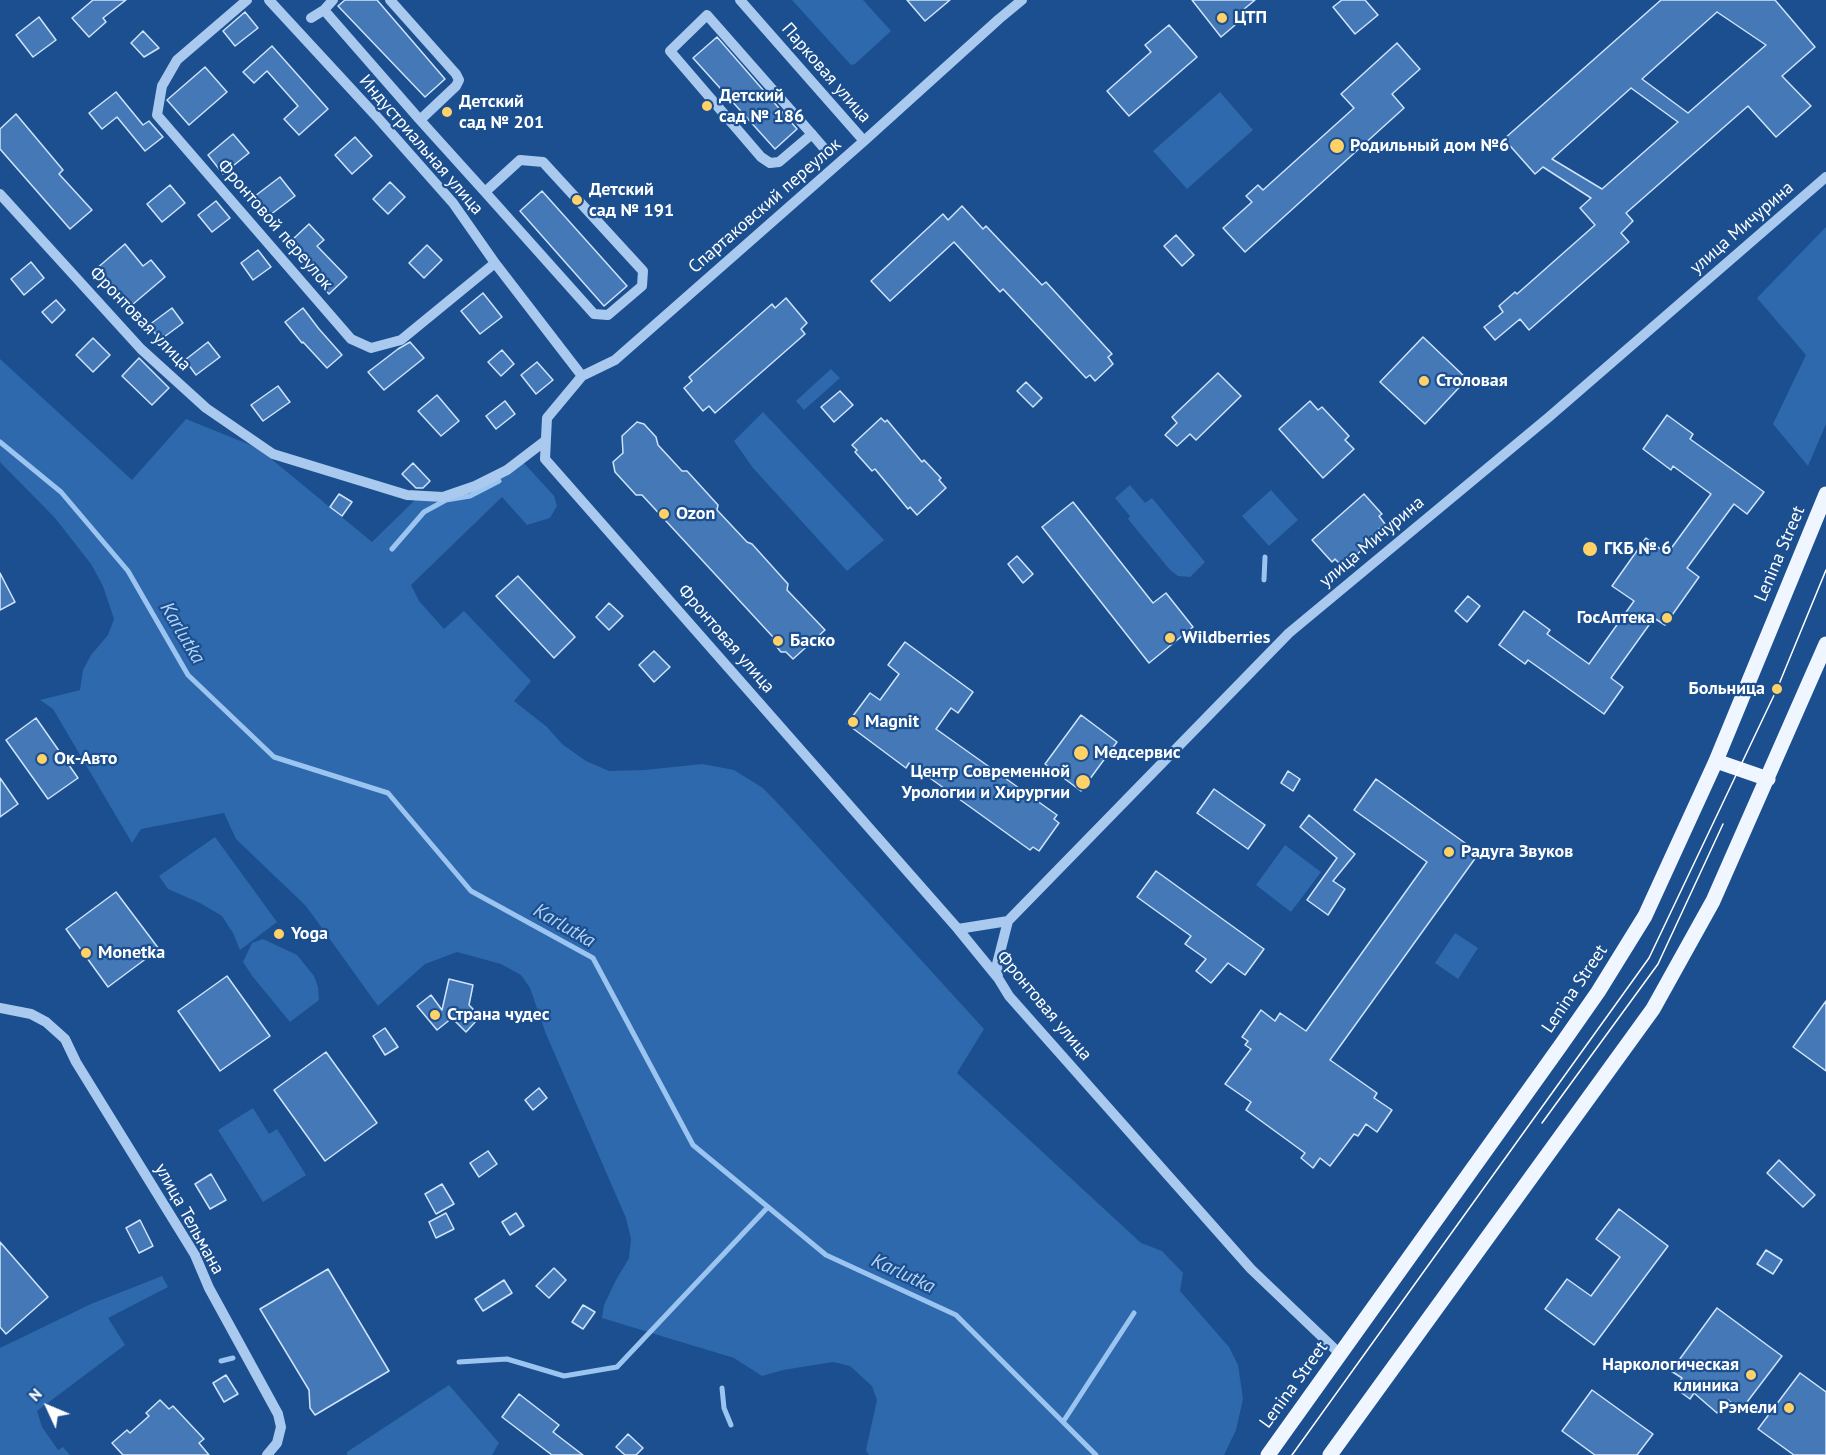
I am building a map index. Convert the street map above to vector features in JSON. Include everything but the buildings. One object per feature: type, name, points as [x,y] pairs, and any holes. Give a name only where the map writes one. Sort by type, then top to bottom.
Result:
[{"type":"main road","name":"Lenina Street","points":[[1268,1455],[1598,992],[1645,916],[1716,761],[1826,494]]},
{"type":"main road","points":[[1330,1455],[1653,1009],[1713,900],[1826,644]]},
{"type":"main road","points":[[1716,761],[1768,779]]},
{"type":"street","name":"Фронтовой переулок","points":[[247,0],[177,60],[162,86],[158,115],[351,339],[371,348],[400,340],[495,262]]},
{"type":"street","name":"Индустриальная улица","points":[[269,0],[453,203],[582,376]]},
{"type":"street","points":[[311,18],[324,10],[333,0]]},
{"type":"street","points":[[390,0],[459,80],[456,86],[420,120]]},
{"type":"street","name":"Парковая улица","points":[[740,0],[864,141]]},
{"type":"street","name":"Спартаковский переулок","points":[[545,441],[547,418],[582,376],[615,360],[1022,0]]},
{"type":"street","points":[[324,10],[420,120],[594,314],[608,315],[642,286],[643,272],[543,162],[520,160],[485,192]]},
{"type":"street","points":[[812,134],[779,162],[770,163],[761,157],[670,51],[707,15],[812,134],[823,147]]},
{"type":"street","name":"улица Мичурина","points":[[1008,921],[1289,633],[1558,409],[1826,177]]},
{"type":"street","name":"Фронтовая улица","points":[[0,194],[141,349],[206,408],[273,454],[407,495],[443,497],[475,486],[507,470],[545,441]]},
{"type":"street","name":"Фронтовая улица","points":[[545,441],[545,459],[958,929],[998,978],[1009,996],[1251,1269],[1340,1354]]},
{"type":"street","points":[[958,929],[1008,921],[998,964],[998,978]]},
{"type":"street","name":"улица Тельмана","points":[[0,1008],[32,1014],[46,1022],[65,1039],[76,1062],[195,1255],[209,1288],[279,1414],[281,1427],[277,1443],[267,1455]]},
{"type":"shaded area","points":[[792,0],[863,0],[891,31],[855,64],[851,65]]},
{"type":"shaded area","points":[[1220,92],[1253,130],[1187,189],[1153,151]]},
{"type":"shaded area","points":[[1826,227],[1826,424],[1808,466],[1773,424],[1806,355],[1757,298]]},
{"type":"shaded area","points":[[0,359],[132,480],[186,419],[258,448],[372,542],[418,497],[437,501],[524,463],[554,496],[557,506],[550,518],[527,525],[502,497],[411,585],[419,601],[444,629],[464,611],[531,681],[514,701],[547,727],[562,744],[586,761],[609,771],[702,764],[734,770],[763,788],[785,811],[984,1029],[957,1073],[1141,1243],[1162,1251],[1183,1273],[1180,1291],[1229,1347],[1238,1365],[1243,1399],[1236,1430],[1224,1455],[869,1455],[866,1450],[877,1400],[872,1386],[850,1366],[833,1362],[783,1370],[762,1376],[734,1358],[602,1318],[604,1305],[629,1258],[631,1239],[626,1218],[546,1034],[530,988],[521,975],[501,964],[457,952],[425,964],[378,1006],[306,906],[236,839],[224,813],[141,829],[132,843],[53,709],[40,700],[80,690],[83,670],[91,655],[108,635],[114,619],[103,586],[91,564],[55,518],[0,462]]},
{"type":"shaded area","points":[[831,369],[840,378],[804,410],[796,401]]},
{"type":"shaded area","points":[[763,412],[884,540],[847,571],[753,468],[734,441]]},
{"type":"shaded area","points":[[1130,485],[1145,503],[1152,498],[1205,562],[1190,577],[1178,576],[1170,570],[1128,519],[1130,516],[1115,498]]},
{"type":"shaded area","points":[[1271,490],[1298,520],[1269,546],[1242,516]]},
{"type":"shaded area","points":[[215,837],[277,922],[240,950],[222,916],[168,889],[159,876]]},
{"type":"shaded area","points":[[1285,845],[1321,872],[1291,912],[1256,885]]},
{"type":"shaded area","points":[[1455,933],[1478,948],[1458,979],[1435,963]]},
{"type":"shaded area","points":[[263,939],[297,955],[314,976],[318,987],[319,1000],[290,1022],[243,962],[252,943]]},
{"type":"shaded area","points":[[253,1108],[269,1134],[277,1129],[306,1175],[263,1202],[218,1130]]},
{"type":"shaded area","points":[[162,1276],[168,1287],[108,1318],[125,1345],[37,1411],[42,1427],[58,1450],[63,1447],[70,1455],[0,1455],[0,1348],[91,1304]]},
{"type":"shaded area","points":[[449,1385],[499,1443],[492,1455],[347,1455],[347,1452]]},
{"type":"waterway","name":"Karlutka","points":[[0,442],[61,492],[128,571],[188,675],[274,757],[388,793],[471,891],[593,958],[693,1145],[826,1255],[956,1315],[1096,1455]]},
{"type":"waterway","points":[[392,549],[424,512],[446,500],[470,496],[499,481]]},
{"type":"waterway","points":[[1264,580],[1265,557]]},
{"type":"waterway","points":[[459,1362],[507,1359],[564,1376],[617,1367],[768,1207]]},
{"type":"waterway","points":[[1063,1422],[1134,1313]]},
{"type":"waterway","points":[[221,1361],[233,1358]]},
{"type":"waterway","points":[[722,1388],[724,1408],[731,1425]]},
{"type":"tram line","points":[[1292,1455],[1649,958],[1777,689],[1826,570]]},
{"type":"tram line","points":[[1542,1123],[1658,964],[1723,824]]},
{"type":"place","name":"ЦТП","points":[[1222,18]]},
{"type":"place","name":"Детский сад № 186","points":[[707,106]]},
{"type":"place","name":"Детский сад № 201","points":[[447,112]]},
{"type":"place","name":"Родильный дом №6","points":[[1337,146]]},
{"type":"place","name":"Детский сад № 191","points":[[577,200]]},
{"type":"place","name":"Столовая","points":[[1424,381]]},
{"type":"place","name":"Ozon","points":[[664,514]]},
{"type":"place","name":"ГКБ № 6","points":[[1590,549]]},
{"type":"place","name":"ГосАптека","points":[[1667,618]]},
{"type":"place","name":"Wildberries","points":[[1170,638]]},
{"type":"place","name":"Баско","points":[[778,641]]},
{"type":"place","name":"Больница","points":[[1777,689]]},
{"type":"place","name":"Magnit","points":[[853,722]]},
{"type":"place","name":"Медсервис","points":[[1081,753]]},
{"type":"place","name":"Ок-Авто","points":[[42,759]]},
{"type":"place","name":"Центр Современной Урологии и Хирургии","points":[[1083,782]]},
{"type":"place","name":"Радуга Звуков","points":[[1449,852]]},
{"type":"place","name":"Yoga","points":[[279,934]]},
{"type":"place","name":"Monetka","points":[[86,953]]},
{"type":"place","name":"Страна чудес","points":[[435,1015]]},
{"type":"place","name":"Наркологическая клиника","points":[[1751,1375]]},
{"type":"place","name":"Рэмели","points":[[1789,1408]]}]
